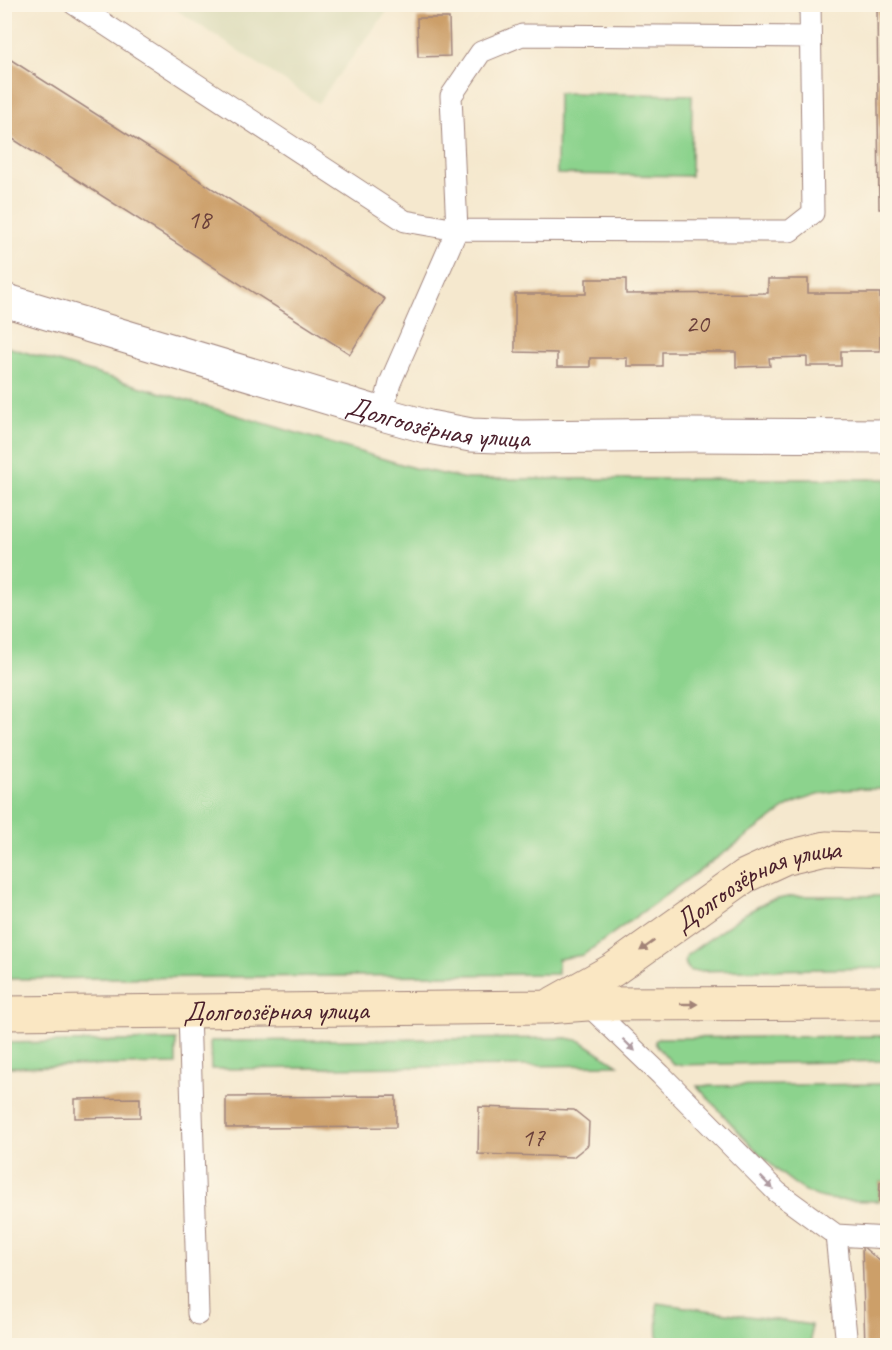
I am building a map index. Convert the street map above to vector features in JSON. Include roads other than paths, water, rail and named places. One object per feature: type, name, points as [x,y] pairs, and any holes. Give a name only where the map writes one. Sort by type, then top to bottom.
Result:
[{"type":"main road","name":"Долгоозёрная улица","points":[[547,1007],[613,970],[746,876],[784,858],[826,848],[888,850]]},
{"type":"main road","name":"Долгоозёрная улица","points":[[4,1013],[547,1007],[587,1004],[888,1003]]},
{"type":"street","name":"Долгоозёрная улица","points":[[4,300],[382,414],[429,427],[471,435],[522,437],[888,436]]},
{"type":"lane","points":[[74,4],[405,221],[457,230],[790,231],[813,213],[810,4]]},
{"type":"lane","points":[[382,414],[390,383],[457,230],[451,96],[481,52],[522,35],[810,37]]},
{"type":"lane","points":[[587,1004],[777,1192],[836,1235],[888,1238]]},
{"type":"lane","points":[[189,1011],[198,1314]]},
{"type":"lane","points":[[836,1235],[847,1346]]}]
